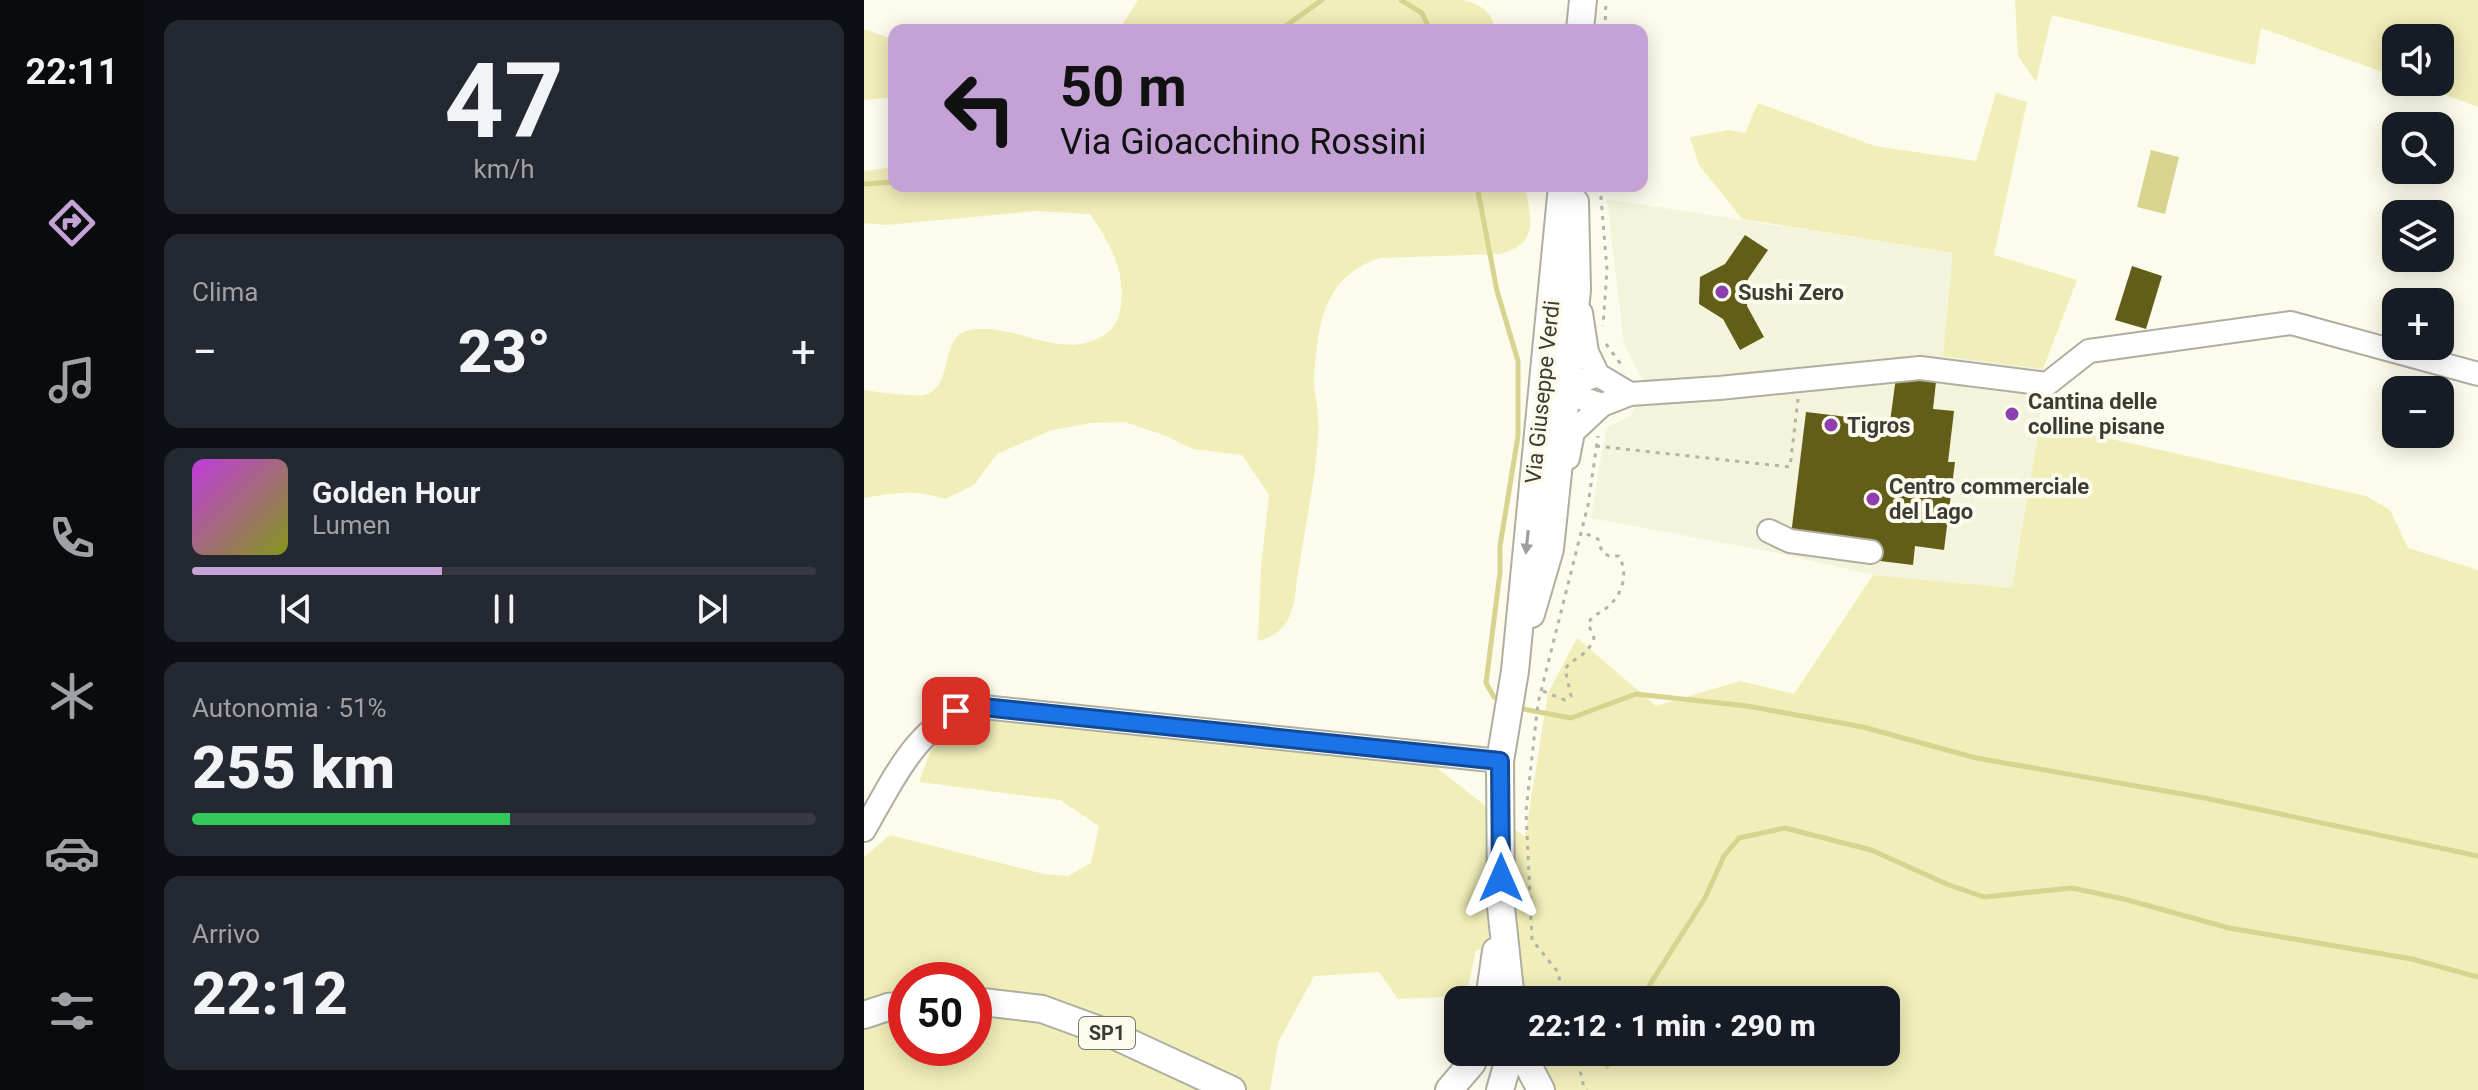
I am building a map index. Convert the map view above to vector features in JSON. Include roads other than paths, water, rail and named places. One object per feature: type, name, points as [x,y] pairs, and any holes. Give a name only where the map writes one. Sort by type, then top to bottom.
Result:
[{"type":"main road","points":[[1581,24],[1583,0]]},
{"type":"main road","name":"Via Giuseppe Verdi","points":[[1509,986],[1501,907],[1500,761],[1515,671],[1532,500],[1565,287],[1562,192]]},
{"type":"main road","name":"Via Giuseppe Verdi","points":[[1515,671],[1550,549],[1566,386],[1555,374],[1574,192]]},
{"type":"main road","name":"Via Giuseppe Verdi","points":[[1532,500],[1542,473],[1551,402],[1566,386]]},
{"type":"main road","points":[[1491,986],[1501,907]]},
{"type":"main road","name":"SP1","points":[[992,1003],[1042,1009],[1113,1035],[1232,1090]]},
{"type":"main road","points":[[864,1015],[888,1007]]},
{"type":"main road","points":[[1449,1090],[1469,1066]]},
{"type":"main road","points":[[1500,1090],[1507,1066]]},
{"type":"main road","points":[[1528,1066],[1541,1090]]},
{"type":"street","points":[[1565,287],[1598,375],[1630,394]]},
{"type":"street","points":[[1550,549],[1573,432],[1630,394],[1920,368],[2047,384],[2089,351],[2291,323],[2478,374]]},
{"type":"street","points":[[1598,375],[1566,386],[1601,415]]},
{"type":"street","points":[[1769,531],[1790,541],[1871,552]]},
{"type":"street","points":[[864,830],[915,748],[937,723],[956,711],[974,706],[1500,761]]},
{"type":"waterway","points":[[1288,24],[1322,0]]},
{"type":"waterway","points":[[1401,0],[1422,13],[1427,24]]},
{"type":"waterway","points":[[864,184],[888,182]]},
{"type":"waterway","points":[[1478,192],[1497,291],[1518,361],[1518,436],[1500,546],[1500,572],[1486,683],[1494,697]]},
{"type":"waterway","points":[[1523,709],[1571,718],[1636,694],[1747,706],[1863,727],[1976,758],[2205,798],[2478,856]]},
{"type":"waterway","points":[[1649,986],[1705,898],[1724,856],[1739,838],[1785,828],[1871,850],[1984,897],[2072,888],[2229,928],[2412,959],[2478,977]]},
{"type":"place","name":"Sushi Zero","points":[[1722,292]]},
{"type":"place","name":"Cantina delle colline pisane","points":[[2012,414]]},
{"type":"place","name":"Tigros","points":[[1831,425]]},
{"type":"place","name":"Centro commerciale del Lago","points":[[1873,499]]}]
